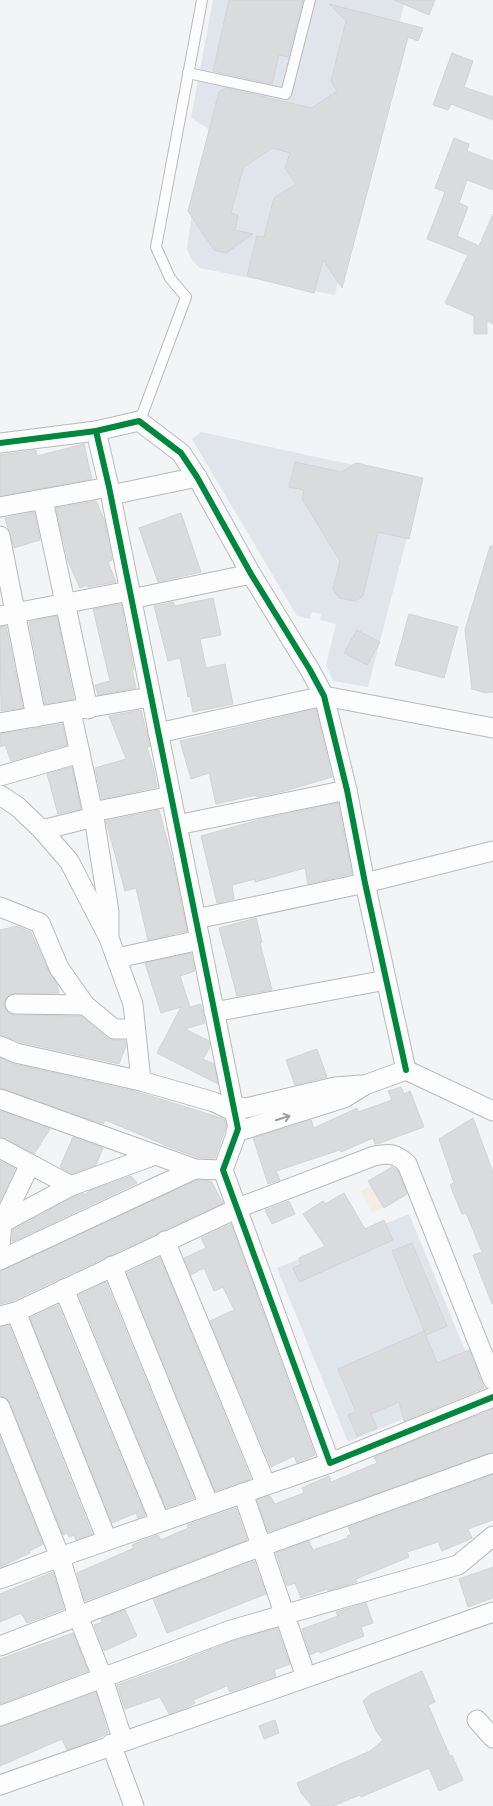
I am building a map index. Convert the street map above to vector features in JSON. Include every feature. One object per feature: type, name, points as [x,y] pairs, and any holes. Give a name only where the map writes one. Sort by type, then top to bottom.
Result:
[{"type":"street","points":[[0,443],[96,431],[139,420],[182,453],[324,696],[347,790],[365,884],[406,1070]]},
{"type":"street","points":[[96,431],[110,491],[238,1129],[223,1170],[330,1463]]},
{"type":"street","points":[[0,507],[197,477]]},
{"type":"street","points":[[43,500],[65,604],[79,710],[80,753],[93,814],[109,912],[110,938]]},
{"type":"street","points":[[0,536],[8,615],[36,718]]},
{"type":"street","points":[[8,615],[251,574]]},
{"type":"street","points":[[158,733],[324,696],[493,728]]},
{"type":"street","points":[[0,723],[150,697]]},
{"type":"street","points":[[0,776],[80,753]]},
{"type":"street","points":[[176,825],[347,790]]},
{"type":"street","points":[[0,795],[18,807],[42,830],[69,861],[110,938],[133,1004],[141,1081]]},
{"type":"street","points":[[42,830],[93,814],[171,796]]},
{"type":"street","points":[[196,919],[365,884],[493,851]]},
{"type":"street","points":[[0,907],[40,923],[59,968],[85,1005],[114,1029],[135,1029]]},
{"type":"street","points":[[117,958],[200,940]]},
{"type":"street","points":[[214,1012],[386,980]]},
{"type":"street","points":[[15,1004],[85,1005]]},
{"type":"street","points":[[0,1046],[16,1053],[141,1081],[234,1109],[246,1108],[335,1087],[365,1085]]},
{"type":"street","points":[[236,1132],[344,1098],[365,1085],[406,1070],[493,1111]]},
{"type":"street","points":[[0,1099],[195,1169],[223,1170]]},
{"type":"street","points":[[0,1148],[71,1186]]},
{"type":"street","points":[[107,1540],[8,1314],[64,1290],[238,1208],[374,1156],[388,1153],[399,1157],[407,1164],[493,1380]]},
{"type":"street","points":[[2,1223],[71,1186],[155,1155]]},
{"type":"street","points":[[0,1247],[2,1223],[30,1164]]},
{"type":"street","points":[[0,1260],[195,1169]]},
{"type":"street","points":[[166,1241],[266,1485]]},
{"type":"street","points":[[112,1266],[209,1505]]},
{"type":"street","points":[[64,1290],[160,1522]]},
{"type":"street","points":[[1,1578],[330,1463],[493,1397]]},
{"type":"street","points":[[0,1406],[60,1557],[78,1616],[103,1679],[117,1743],[134,1806]]},
{"type":"street","points":[[0,1646],[261,1546],[493,1463]]},
{"type":"street","points":[[243,1493],[306,1677]]},
{"type":"street","points":[[0,1716],[231,1630],[458,1566],[493,1536]]},
{"type":"street","points":[[0,1785],[493,1612]]},
{"type":"street","points":[[477,1720],[493,1738]]},
{"type":"lane","points":[[139,420],[186,297],[170,278],[156,247],[202,0]]},
{"type":"lane","points":[[188,73],[286,94],[310,0]]},
{"type":"shaded area","points":[[213,0],[405,0],[335,295],[200,268],[191,259],[187,249],[193,205],[212,138],[207,128],[191,118]]},
{"type":"shaded area","points":[[201,432],[422,480],[368,687],[333,681],[326,665],[336,624],[320,620],[321,614],[312,612],[310,619],[297,616],[192,439]]},
{"type":"shaded area","points":[[392,1174],[404,1197],[372,1213],[361,1191]]},
{"type":"shaded area","points":[[409,1214],[480,1387],[348,1442],[277,1268]]},
{"type":"building","points":[[229,0],[303,0],[288,57],[279,55],[272,84],[213,71]]},
{"type":"building","points":[[394,0],[435,0],[429,15]]},
{"type":"building","points":[[329,4],[423,28],[418,41],[408,37],[342,288],[323,260],[314,293],[247,276],[257,236],[264,237],[274,198],[296,184],[285,168],[290,153],[272,148],[243,168],[231,213],[238,215],[235,230],[253,234],[226,253],[214,250],[188,211],[219,92],[225,88],[312,108],[337,91],[331,81],[346,21]]},
{"type":"building","points":[[452,53],[473,61],[464,87],[493,97],[493,120],[451,104],[448,110],[433,105]]},
{"type":"building","points":[[454,138],[469,144],[467,151],[493,161],[493,190],[467,180],[459,203],[468,207],[457,236],[479,246],[493,214],[493,324],[487,321],[487,334],[474,334],[474,316],[445,303],[468,255],[427,239],[445,192],[435,188]]},
{"type":"building","points":[[84,444],[92,479],[0,496],[0,455],[36,450],[37,456]]},
{"type":"building","points":[[295,462],[341,472],[356,463],[423,478],[409,539],[378,532],[363,596],[355,601],[339,598],[333,589],[340,561],[302,499],[304,490],[289,487]]},
{"type":"building","points":[[96,501],[104,519],[112,560],[108,562],[116,582],[88,587],[87,585],[80,588],[68,561],[56,508]]},
{"type":"building","points":[[34,512],[40,540],[14,548],[5,518]]},
{"type":"building","points":[[181,513],[201,572],[158,582],[139,528]]},
{"type":"building","points":[[490,546],[493,546],[493,692],[486,693],[472,689],[465,630]]},
{"type":"building","points":[[213,598],[221,635],[200,639],[206,668],[225,664],[233,704],[193,712],[180,658],[168,661],[154,606],[173,602],[175,606]]},
{"type":"building","points":[[121,604],[136,688],[98,695],[95,685],[110,681],[93,609]]},
{"type":"building","points":[[409,614],[458,627],[444,678],[395,665]]},
{"type":"building","points":[[57,616],[74,699],[45,704],[29,622]]},
{"type":"building","points":[[6,626],[23,708],[1,711],[0,627]]},
{"type":"building","points":[[357,630],[380,642],[367,665],[344,653]]},
{"type":"building","points":[[316,709],[332,777],[285,791],[216,804],[209,773],[191,779],[180,741]]},
{"type":"building","points":[[141,710],[150,746],[147,747],[157,787],[102,799],[95,768],[126,759],[109,716]]},
{"type":"building","points":[[62,724],[67,745],[11,761],[5,745],[0,747],[0,734]]},
{"type":"building","points":[[72,767],[81,809],[58,814],[47,774]]},
{"type":"building","points":[[338,803],[352,874],[308,884],[305,868],[255,882],[255,879],[232,885],[234,899],[217,903],[201,836],[262,819]]},
{"type":"building","points":[[159,810],[173,862],[187,931],[148,940],[136,888],[125,891],[106,821]]},
{"type":"building","points":[[256,918],[262,942],[260,943],[272,990],[237,996],[219,928]]},
{"type":"building","points":[[17,926],[31,932],[49,972],[57,984],[59,993],[10,994],[4,1003],[5,1010],[15,1015],[81,1016],[107,1038],[125,1040],[126,1046],[119,1064],[20,1042],[0,1035],[0,930]]},
{"type":"building","points":[[191,953],[195,971],[180,976],[190,1007],[201,1004],[205,1023],[185,1029],[209,1041],[210,1047],[203,1059],[214,1064],[218,1084],[157,1053],[181,1007],[161,1013],[145,963]]},
{"type":"building","points":[[317,1049],[327,1077],[295,1085],[286,1060]]},
{"type":"building","points":[[0,1058],[14,1064],[138,1092],[221,1118],[225,1120],[226,1127],[215,1158],[200,1158],[163,1145],[105,1120],[103,1124],[0,1088]]},
{"type":"building","points":[[401,1087],[404,1094],[410,1091],[424,1127],[377,1144],[375,1144],[373,1138],[341,1152],[340,1150],[276,1171],[280,1180],[268,1184],[253,1138],[311,1120],[314,1128],[357,1108],[358,1112],[392,1100],[388,1091]]},
{"type":"building","points":[[0,1111],[50,1129],[34,1154],[0,1137]]},
{"type":"building","points":[[473,1118],[493,1172],[493,1304],[473,1255],[482,1252],[466,1213],[462,1214],[450,1185],[454,1183],[439,1139]]},
{"type":"building","points":[[73,1137],[103,1148],[96,1165],[72,1174],[60,1167]]},
{"type":"building","points":[[0,1161],[15,1169],[0,1201]]},
{"type":"building","points":[[392,1167],[398,1171],[407,1194],[384,1208],[368,1181]]},
{"type":"building","points":[[131,1176],[137,1183],[12,1242],[13,1230],[76,1196],[84,1193],[82,1197],[89,1191]]},
{"type":"building","points":[[197,1180],[211,1181],[223,1203],[12,1301],[0,1304],[0,1271]]},
{"type":"building","points":[[344,1193],[365,1229],[384,1220],[393,1240],[299,1282],[293,1268],[301,1264],[299,1258],[325,1246],[303,1214],[323,1201],[325,1204]]},
{"type":"building","points":[[289,1201],[295,1214],[272,1224],[265,1210]]},
{"type":"building","points":[[231,1224],[315,1455],[297,1463],[294,1456],[271,1467],[210,1321],[234,1310],[223,1287],[214,1291],[204,1268],[191,1275],[184,1258],[206,1248],[201,1238]]},
{"type":"building","points":[[412,1243],[447,1326],[426,1335],[392,1251]]},
{"type":"building","points":[[160,1257],[251,1479],[215,1491],[127,1273]]},
{"type":"building","points":[[106,1282],[194,1498],[166,1508],[79,1295]]},
{"type":"building","points":[[58,1305],[145,1515],[138,1518],[136,1513],[112,1523],[30,1318]]},
{"type":"building","points":[[9,1325],[92,1534],[76,1540],[74,1535],[69,1537],[67,1533],[63,1535],[10,1403],[7,1398],[0,1396],[0,1327]]},
{"type":"building","points":[[424,1331],[437,1363],[469,1350],[484,1388],[404,1421],[399,1402],[371,1414],[377,1428],[357,1436],[348,1415],[356,1412],[338,1369]]},
{"type":"building","points":[[493,1409],[493,1452],[268,1532],[257,1500],[270,1496],[275,1504],[304,1493],[302,1488],[329,1476],[331,1482],[377,1463],[374,1457]]},
{"type":"building","points":[[0,1437],[43,1544],[30,1551],[30,1553],[0,1567]]},
{"type":"building","points":[[493,1475],[493,1520],[468,1529],[472,1538],[442,1551],[438,1542],[407,1552],[409,1557],[356,1579],[357,1582],[328,1591],[327,1589],[301,1598],[295,1583],[287,1586],[276,1553],[309,1541],[313,1550],[348,1538],[347,1536],[351,1534],[348,1527]]},
{"type":"building","points":[[236,1508],[247,1540],[85,1601],[77,1573],[134,1548],[132,1545],[141,1541],[158,1535],[161,1540],[188,1528],[187,1525]]},
{"type":"building","points":[[254,1561],[266,1594],[167,1633],[153,1599]]},
{"type":"building","points":[[493,1567],[493,1598],[468,1607],[459,1579]]},
{"type":"building","points":[[53,1572],[64,1609],[27,1623],[21,1613],[0,1622],[0,1594]]},
{"type":"building","points":[[366,1603],[373,1623],[361,1627],[364,1636],[310,1655],[302,1629],[338,1616],[336,1612]]},
{"type":"building","points":[[125,1610],[137,1636],[104,1651],[94,1625],[102,1622],[101,1619]]},
{"type":"building","points":[[277,1628],[290,1664],[274,1670],[276,1676],[230,1692],[227,1686],[193,1700],[195,1703],[169,1714],[160,1697],[125,1709],[117,1685],[233,1641]]},
{"type":"building","points":[[73,1633],[88,1671],[0,1704],[0,1659]]},
{"type":"building","points":[[422,1671],[435,1702],[428,1705],[450,1756],[452,1755],[463,1780],[439,1791],[429,1768],[361,1797],[360,1795],[333,1806],[312,1806],[301,1793],[297,1783],[370,1751],[383,1740],[376,1731],[363,1701],[371,1694]]},
{"type":"building","points":[[96,1692],[108,1733],[67,1750],[62,1739],[0,1766],[0,1727]]},
{"type":"building","points":[[275,1720],[279,1733],[264,1739],[259,1726]]},
{"type":"cycle path","points":[[0,443],[96,431],[139,421],[181,453],[197,477],[251,574],[324,696],[347,790],[365,883],[406,1070]]},
{"type":"cycle path","points":[[96,431],[109,487],[238,1129],[223,1170],[330,1463],[493,1397]]}]
